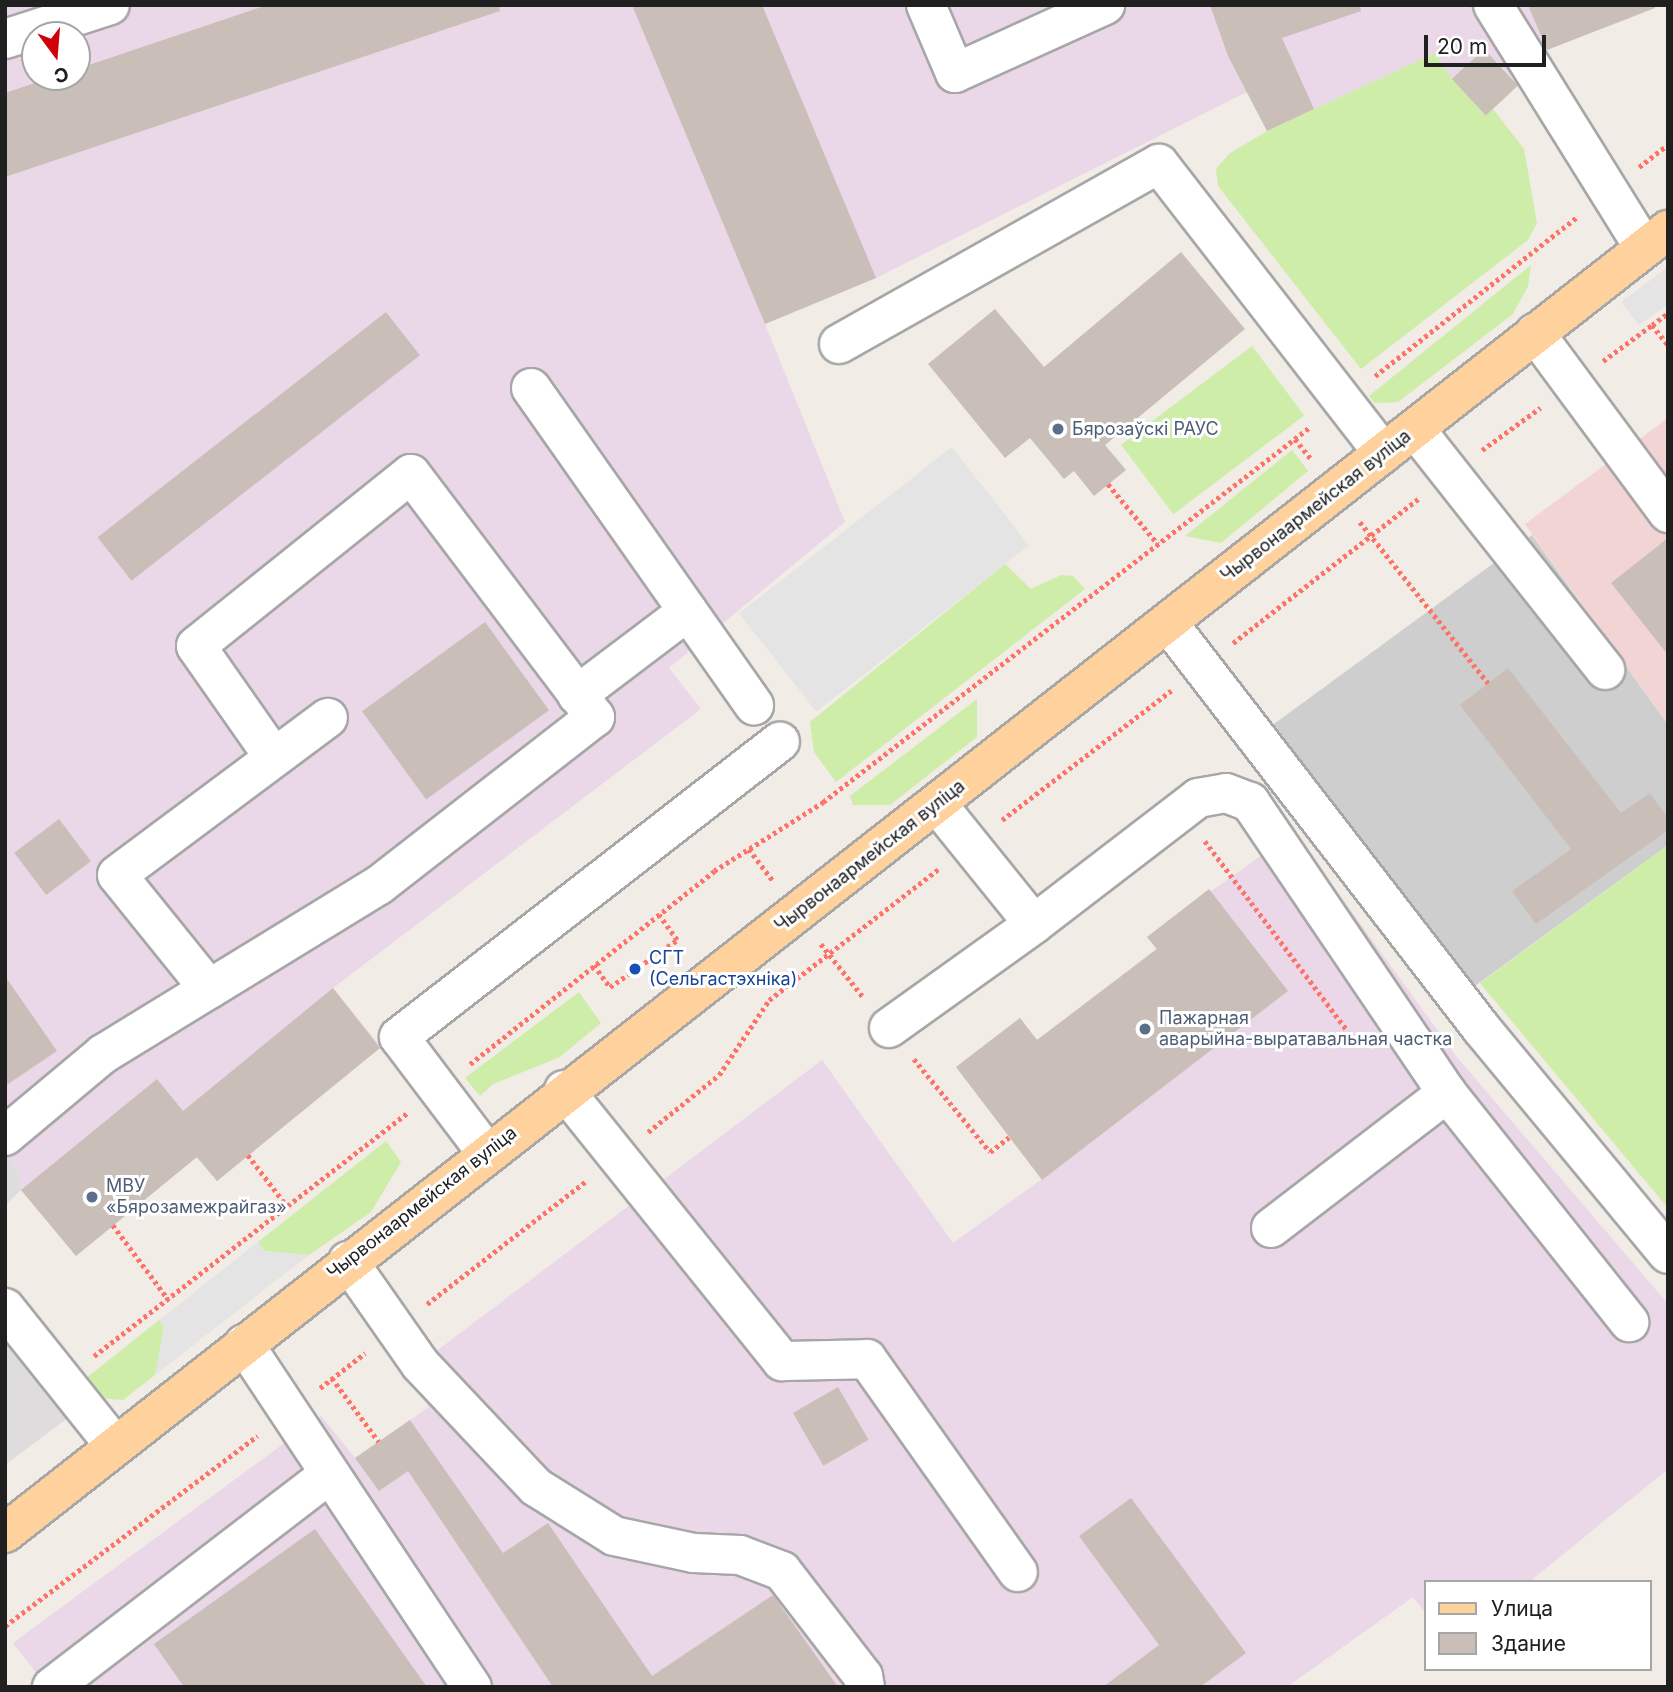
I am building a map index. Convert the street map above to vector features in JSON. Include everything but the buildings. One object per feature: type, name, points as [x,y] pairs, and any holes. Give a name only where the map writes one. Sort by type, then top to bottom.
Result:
[{"type":"main road","name":"Чырвонаармейская вуліца","points":[[5,1533],[564,1090],[937,804],[1656,239]]},
{"type":"lane","points":[[5,39],[110,5]]},
{"type":"lane","points":[[926,5],[955,73],[1105,5]]},
{"type":"lane","points":[[1493,5],[1608,192],[1656,239]]},
{"type":"lane","points":[[839,344],[1159,164],[1383,453]]},
{"type":"lane","points":[[1535,333],[1668,513]]},
{"type":"lane","points":[[531,387],[754,705]]},
{"type":"lane","points":[[1415,429],[1605,670]]},
{"type":"lane","points":[[5,1136],[103,1054],[379,885],[595,717],[411,474],[196,646],[273,756]]},
{"type":"lane","points":[[577,695],[688,611]]},
{"type":"lane","points":[[1168,623],[1205,666],[1481,1028],[1668,1254]]},
{"type":"lane","points":[[209,989],[117,874],[273,756],[328,718]]},
{"type":"lane","points":[[486,1152],[399,1037],[779,741]]},
{"type":"lane","points":[[889,1028],[1034,924],[1198,798],[1226,793],[1250,802],[1447,1093],[1629,1322]]},
{"type":"lane","points":[[937,804],[1034,924]]},
{"type":"lane","points":[[564,1090],[782,1361],[867,1359],[1018,1572]]},
{"type":"lane","points":[[1271,1228],[1447,1093]]},
{"type":"lane","points":[[348,1261],[397,1327],[420,1364],[536,1487],[614,1536],[694,1553],[740,1555],[782,1571],[863,1676],[865,1687]]},
{"type":"lane","points":[[5,1308],[116,1446]]},
{"type":"lane","points":[[244,1344],[472,1687]]},
{"type":"lane","points":[[52,1687],[330,1474]]},
{"type":"path","points":[[63,1380],[715,871],[823,802],[1343,401],[1668,144]]},
{"type":"path","points":[[5,1626],[289,1412],[719,1075],[769,1000],[1205,666],[1370,535],[1668,313]]},
{"type":"path","points":[[1652,325],[1668,345]]},
{"type":"path","points":[[1108,484],[1158,544]]},
{"type":"path","points":[[1370,535],[1488,683]]},
{"type":"path","points":[[1182,810],[1347,1030]]},
{"type":"path","points":[[594,965],[610,987],[677,940],[659,915]]},
{"type":"path","points":[[248,1155],[287,1206]]},
{"type":"path","points":[[113,1226],[168,1299]]},
{"type":"path","points":[[332,1378],[379,1442]]},
{"type":"shaded area","points":[[5,5],[1625,5],[1629,18],[1545,50],[1518,84],[1484,49],[1452,79],[1435,53],[1267,131],[1247,92],[876,278],[765,324],[845,522],[669,668],[701,709],[333,988],[381,1047],[217,1181],[196,1157],[76,1256],[21,1190],[19,1173],[5,1152]]},
{"type":"shaded area","points":[[1668,267],[1668,304],[1639,325],[1621,302]]},
{"type":"shaded area","points":[[1668,418],[1668,725],[1525,524]]},
{"type":"shaded area","points":[[952,447],[1029,546],[816,712],[739,613]]},
{"type":"shaded area","points":[[1532,535],[1668,725],[1668,845],[1468,991],[1274,724]]},
{"type":"shaded area","points":[[1294,832],[1456,1056],[1668,1304],[1668,1469],[1531,1580],[1424,1580],[1424,1611],[1413,1597],[1287,1687],[47,1687],[13,1643],[321,1416],[355,1458],[429,1407],[406,1374],[822,1060],[953,1243],[1042,1179],[956,1067],[1020,1018],[1037,1040],[1156,949],[1147,937]]},
{"type":"shaded area","points":[[5,1152],[19,1173],[21,1190],[5,1206]]},
{"type":"shaded area","points":[[258,1242],[264,1251],[309,1255],[155,1375],[164,1327],[159,1320]]},
{"type":"shaded area","points":[[5,1333],[69,1417],[5,1465]]},
{"type":"green space","points":[[1435,53],[1452,79],[1486,115],[1493,109],[1524,149],[1537,223],[1528,240],[1361,369],[1218,186],[1216,169],[1229,154],[1267,131]]},
{"type":"green space","points":[[1531,265],[1528,286],[1513,314],[1398,402],[1375,403],[1369,396]]},
{"type":"green space","points":[[1252,346],[1304,415],[1173,514],[1121,445]]},
{"type":"green space","points":[[1292,450],[1308,471],[1221,543],[1185,536]]},
{"type":"green space","points":[[1005,564],[1031,589],[1061,575],[1073,576],[1085,589],[836,782],[814,752],[810,722]]},
{"type":"green space","points":[[977,699],[977,737],[890,805],[853,805],[850,796]]},
{"type":"green space","points":[[1668,845],[1668,1208],[1480,983]]},
{"type":"green space","points":[[579,992],[601,1023],[560,1057],[493,1084],[480,1096],[465,1078]]},
{"type":"green space","points":[[386,1141],[401,1162],[371,1212],[309,1255],[264,1251],[258,1242]]},
{"type":"green space","points":[[159,1320],[164,1327],[155,1375],[123,1400],[99,1398],[85,1379]]},
{"type":"place","name":"Бярозаўскі РАУС","points":[[1058,429]]},
{"type":"place","name":"СГТ (Сельгастэхніка)","points":[[635,969]]},
{"type":"place","name":"Пажарная аварыйна-выратавальная частка","points":[[1145,1029]]},
{"type":"place","name":"МВУ «Бярозамежрайгаз»","points":[[92,1197]]}]
